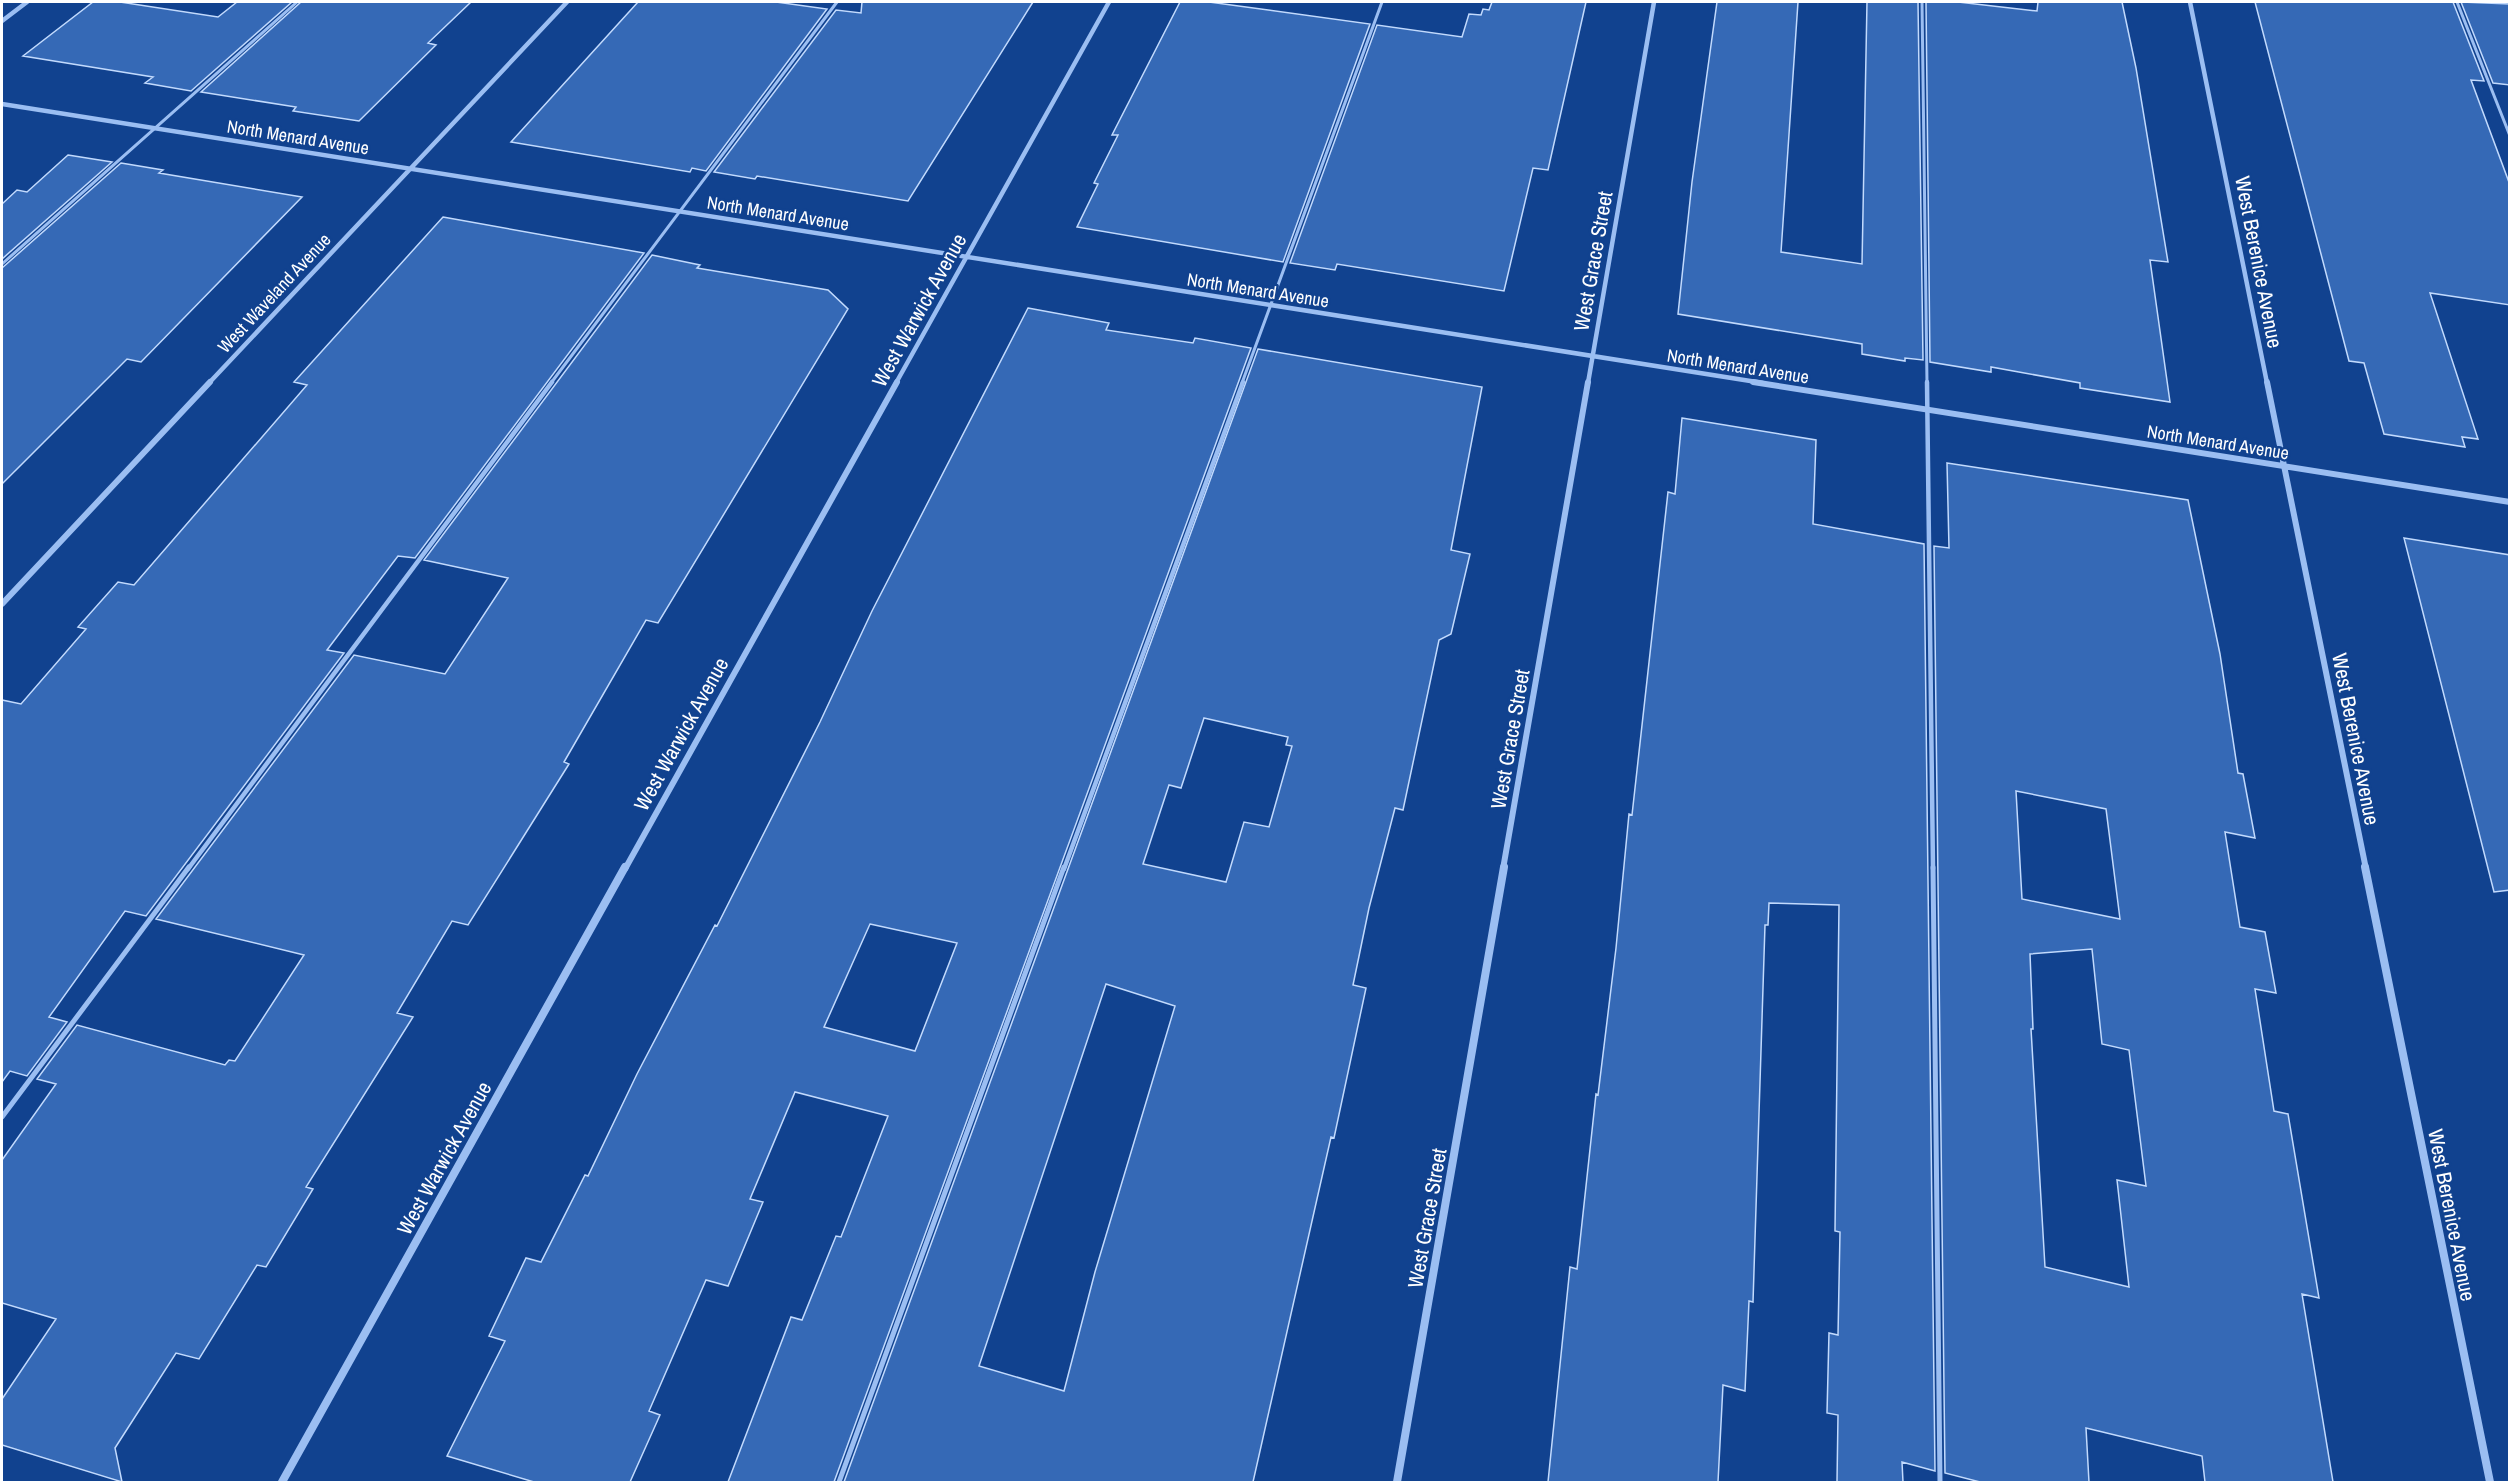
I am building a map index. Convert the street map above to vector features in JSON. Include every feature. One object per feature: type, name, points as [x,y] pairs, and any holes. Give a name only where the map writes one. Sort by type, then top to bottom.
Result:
[{"type":"street","points":[[2,21],[27,2]]},
{"type":"street","name":"West Waveland Avenue","points":[[2,604],[567,2]]},
{"type":"street","name":"West Warwick Avenue","points":[[282,1482],[1109,2]]},
{"type":"street","name":"West Grace Street","points":[[1397,1482],[1654,2]]},
{"type":"street","name":"West Berenice Avenue","points":[[2190,2],[2490,1482]]},
{"type":"street","name":"North Menard Avenue","points":[[2,104],[2510,502]]},
{"type":"lane","points":[[2,264],[297,2]]},
{"type":"lane","points":[[2,1117],[837,2]]},
{"type":"lane","points":[[839,1482],[1382,2]]},
{"type":"lane","points":[[1922,2],[1940,1482]]},
{"type":"lane","points":[[2457,2],[2510,136]]},
{"type":"building","points":[[93,2],[120,2],[218,17],[237,2],[292,2],[191,91],[145,83],[153,77],[23,56]]},
{"type":"building","points":[[301,2],[471,2],[428,43],[436,45],[359,121],[293,111],[296,107],[201,92]]},
{"type":"building","points":[[638,2],[776,2],[827,9],[706,171],[692,168],[690,172],[511,142]]},
{"type":"building","points":[[862,2],[1033,2],[908,201],[757,176],[755,179],[714,172],[836,10],[861,13]]},
{"type":"building","points":[[1180,2],[1209,2],[1370,24],[1283,262],[1077,227],[1098,184],[1094,183],[1118,135],[1112,135]]},
{"type":"building","points":[[1492,2],[1586,2],[1548,170],[1533,168],[1504,291],[1337,264],[1335,270],[1290,263],[1377,25],[1462,37],[1469,14],[1481,15],[1483,9],[1489,10]]},
{"type":"building","points":[[1717,2],[1798,2],[1781,252],[1862,264],[1867,2],[1918,2],[1923,360],[1905,358],[1905,361],[1862,354],[1862,344],[1678,314],[1692,182]]},
{"type":"building","points":[[1926,2],[1958,2],[2037,11],[2038,2],[2122,2],[2136,68],[2168,262],[2150,260],[2170,402],[2080,388],[2080,383],[1991,367],[1991,372],[1930,362]]},
{"type":"building","points":[[2255,2],[2453,2],[2484,81],[2471,80],[2510,185],[2510,305],[2430,293],[2478,439],[2462,437],[2465,447],[2384,434],[2364,363],[2349,361]]},
{"type":"building","points":[[2461,2],[2510,4],[2510,85],[2493,83]]},
{"type":"building","points":[[68,155],[112,162],[2,259],[2,204],[17,190],[27,192]]},
{"type":"building","points":[[121,163],[163,170],[159,173],[302,197],[141,362],[127,359],[2,484],[2,268]]},
{"type":"building","points":[[443,217],[644,253],[415,558],[398,556],[327,650],[344,653],[146,916],[125,911],[49,1017],[67,1022],[27,1076],[10,1071],[2,1082],[2,700],[21,704],[86,629],[78,627],[118,582],[134,585],[307,385],[294,382]]},
{"type":"building","points":[[652,255],[700,265],[697,268],[828,290],[848,309],[658,623],[646,620],[564,762],[569,764],[468,925],[452,921],[397,1013],[413,1017],[306,1187],[313,1189],[266,1267],[257,1265],[199,1359],[176,1353],[115,1448],[122,1482],[2,1445],[2,1399],[56,1319],[2,1303],[2,1160],[56,1084],[37,1079],[77,1025],[225,1065],[229,1060],[235,1061],[304,955],[156,919],[354,655],[445,674],[508,578],[424,560]]},
{"type":"building","points":[[1028,308],[1109,323],[1106,330],[1193,343],[1195,338],[1251,348],[834,1482],[728,1482],[791,1317],[802,1320],[836,1236],[841,1237],[888,1116],[795,1092],[750,1199],[763,1202],[728,1286],[706,1280],[649,1411],[660,1415],[630,1482],[534,1482],[447,1456],[505,1341],[489,1336],[526,1258],[541,1262],[585,1175],[588,1176],[637,1074],[715,925],[717,926],[820,722],[872,611]],"holes":[[[870,924],[957,943],[915,1051],[824,1027]]]},
{"type":"building","points":[[1258,349],[1482,387],[1451,550],[1470,554],[1451,634],[1439,640],[1403,810],[1395,808],[1369,908],[1353,985],[1366,988],[1334,1138],[1331,1137],[1253,1482],[844,1482]],"holes":[[[1204,718],[1288,737],[1286,745],[1292,746],[1269,827],[1244,822],[1226,882],[1143,864],[1169,785],[1181,788]],[[1106,984],[1175,1006],[1095,1272],[1064,1391],[979,1366]]]},
{"type":"building","points":[[1682,418],[1816,440],[1813,524],[1924,544],[1935,1471],[1902,1462],[1903,1482],[1837,1482],[1838,1415],[1827,1413],[1829,1333],[1838,1335],[1840,1232],[1835,1231],[1839,905],[1769,903],[1768,925],[1765,925],[1753,1302],[1749,1301],[1745,1391],[1723,1385],[1718,1482],[1548,1482],[1570,1267],[1577,1269],[1596,1094],[1598,1095],[1616,948],[1629,814],[1632,815],[1668,492],[1675,494]]},
{"type":"building","points":[[1947,463],[2188,500],[2220,654],[2238,773],[2243,774],[2255,838],[2225,832],[2240,927],[2265,932],[2276,993],[2255,989],[2274,1111],[2288,1114],[2319,1298],[2302,1294],[2333,1482],[2205,1482],[2202,1456],[2086,1428],[2089,1482],[1980,1482],[1945,1473],[1934,546],[1949,548]],"holes":[[[2016,791],[2106,809],[2120,919],[2022,899]],[[2092,949],[2102,1044],[2129,1050],[2146,1186],[2117,1180],[2129,1287],[2045,1267],[2031,1029],[2033,1029],[2030,954]]]},
{"type":"building","points":[[2404,538],[2510,555],[2510,890],[2494,892]]}]
